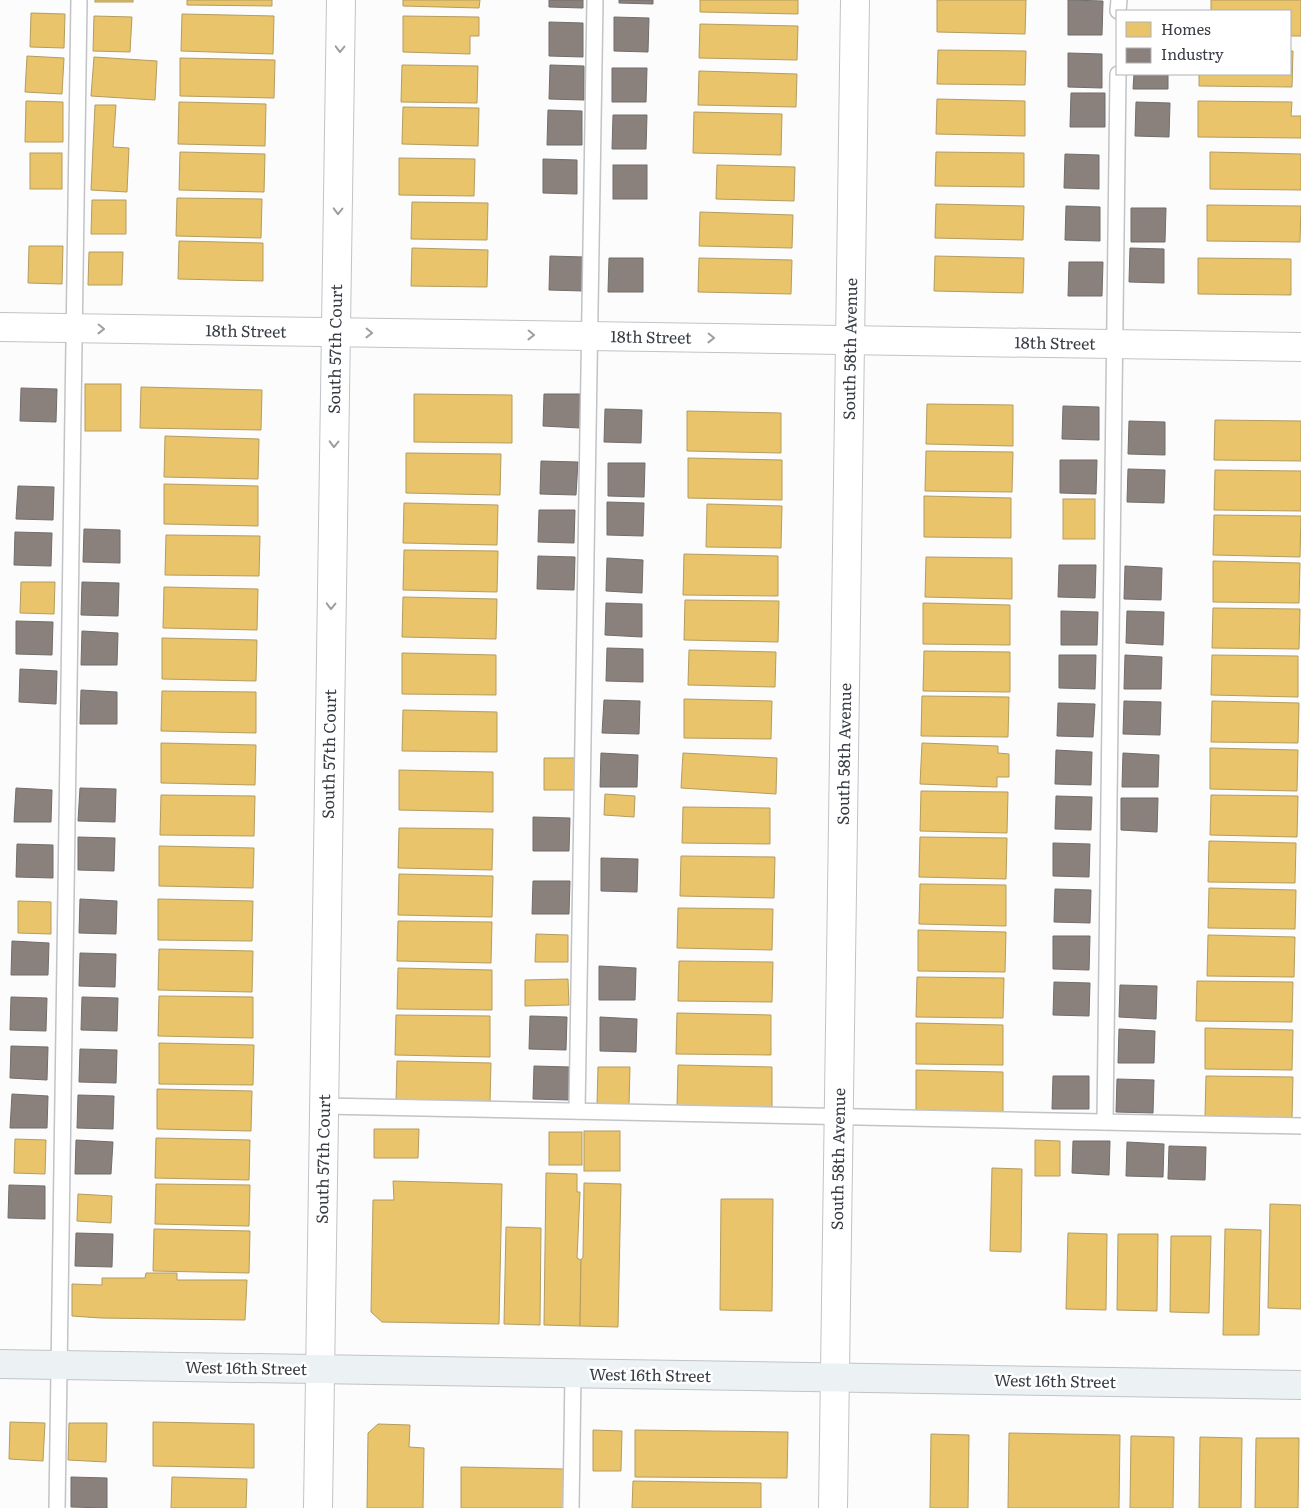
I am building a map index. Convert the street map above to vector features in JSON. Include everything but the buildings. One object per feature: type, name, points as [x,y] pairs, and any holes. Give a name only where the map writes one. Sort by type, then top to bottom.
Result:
[{"type":"street","name":"South 57th Court","points":[[318,1508],[341,0]]},
{"type":"street","name":"South 58th Avenue","points":[[832,1508],[855,0]]},
{"type":"street","name":"18th Street","points":[[0,327],[1301,347]]},
{"type":"street","name":"West 16th Street","points":[[0,1364],[1301,1385]]},
{"type":"lane","points":[[57,1508],[79,0]]},
{"type":"lane","points":[[577,1111],[595,0]]},
{"type":"lane","points":[[1105,1122],[1118,75]]},
{"type":"lane","points":[[324,1106],[1301,1126]]},
{"type":"lane","points":[[571,1508],[573,1374]]}]
